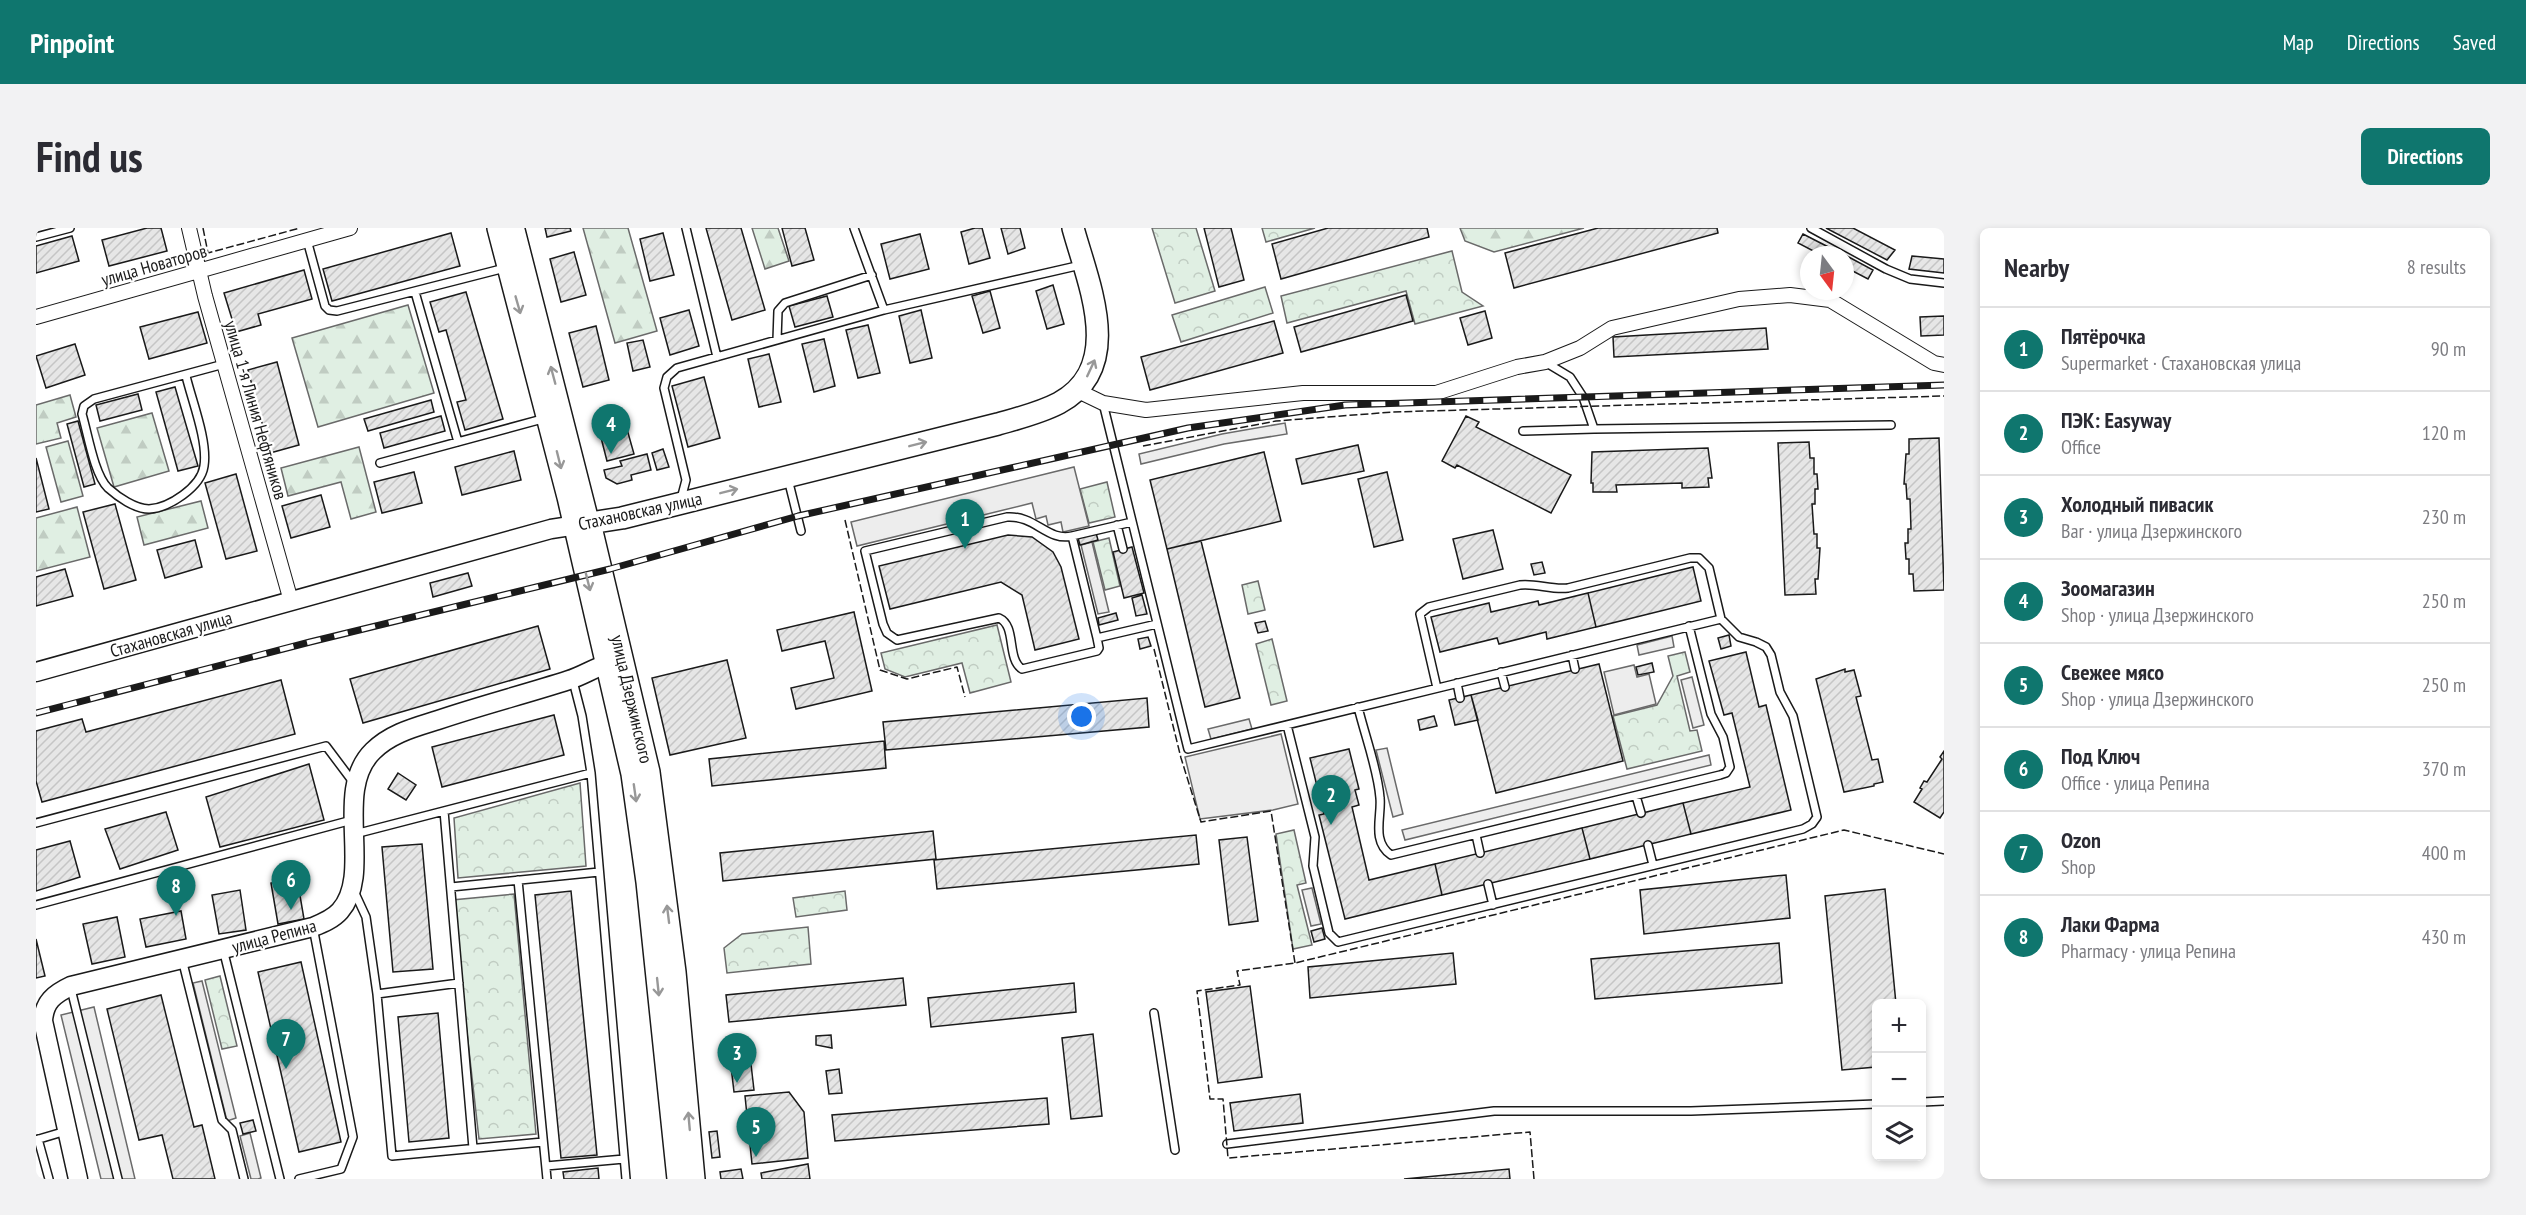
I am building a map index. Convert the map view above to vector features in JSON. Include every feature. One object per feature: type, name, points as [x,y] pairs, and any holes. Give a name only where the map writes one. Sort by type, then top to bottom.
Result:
[{"type":"main road","name":"улица Дзержинского","points":[[498,228],[548,417],[582,524],[649,772],[675,972],[694,1179]]},
{"type":"main road","name":"Стахановская улица","points":[[582,524],[622,518],[998,424],[1041,411],[1061,402],[1076,390],[1094,365],[1099,343],[1096,318],[1073,228]]},
{"type":"main road","name":"улица Дзержинского","points":[[582,524],[607,663],[632,774],[647,882],[678,1179]]},
{"type":"street","name":"улица 1-я Линия Нефтяников","points":[[189,228],[224,364],[291,601]]},
{"type":"street","name":"улица Новаторов","points":[[36,316],[200,272],[350,228]]},
{"type":"street","name":"улица Дзержинского","points":[[515,228],[582,524]]},
{"type":"street","points":[[1076,390],[1103,403],[1146,410],[1303,393],[1436,393],[1517,367],[1545,362],[1580,348],[1612,328],[1739,299],[1790,295],[1830,300],[1934,363],[1944,365]]},
{"type":"street","name":"Стахановская улица","points":[[36,672],[551,529],[582,524]]},
{"type":"street","points":[[354,784],[361,766],[386,740],[485,704],[573,679],[607,663]]},
{"type":"street","name":"улица Репина","points":[[78,1179],[40,1006],[70,986],[313,927],[333,918],[342,909],[351,885],[355,827],[354,784]]},
{"type":"lane","points":[[36,237],[70,228]]},
{"type":"lane","points":[[686,228],[717,357]]},
{"type":"lane","points":[[855,228],[884,310]]},
{"type":"lane","points":[[1810,228],[1886,269],[1910,279],[1944,283]]},
{"type":"lane","points":[[307,240],[325,306],[329,310],[337,311],[507,267]]},
{"type":"lane","points":[[680,504],[686,480],[664,388],[667,376],[677,368],[884,310],[1083,264]]},
{"type":"lane","points":[[777,340],[778,310],[785,303],[872,275]]},
{"type":"lane","points":[[415,292],[458,442]]},
{"type":"lane","points":[[1545,362],[1570,377],[1583,397],[1594,429]]},
{"type":"lane","points":[[186,376],[206,454],[204,469],[197,481],[179,499],[149,509],[133,506],[108,487],[100,476],[82,414],[84,406],[94,399],[224,364]]},
{"type":"lane","points":[[1103,403],[1188,749],[1721,619]]},
{"type":"lane","points":[[380,463],[548,417]]},
{"type":"lane","points":[[1523,430],[1891,424]]},
{"type":"lane","points":[[787,476],[801,531]]},
{"type":"lane","points":[[1072,536],[1097,638],[1096,651],[1022,669],[1015,662],[1006,623],[999,618],[897,640],[887,633],[865,551],[1018,516],[1060,538],[1132,522]]},
{"type":"lane","points":[[1117,525],[1123,549]]},
{"type":"lane","points":[[1287,725],[1315,837],[1313,866],[1332,938],[1338,942],[1803,828],[1812,824],[1817,817],[1793,716],[1780,692],[1771,655],[1766,647],[1739,637],[1721,619],[1709,568],[1699,558],[1568,588],[1558,589],[1530,584],[1430,607],[1420,614],[1437,688]]},
{"type":"lane","points":[[1097,638],[1157,624]]},
{"type":"lane","points":[[1359,708],[1380,795],[1377,820],[1385,851],[1390,855],[1636,796],[1720,775],[1726,773],[1730,767],[1723,737],[1711,714],[1689,626]]},
{"type":"lane","points":[[1572,655],[1575,669]]},
{"type":"lane","points":[[1501,672],[1505,687]]},
{"type":"lane","points":[[573,679],[582,716],[591,773],[626,1179]]},
{"type":"lane","points":[[1457,683],[1460,698]]},
{"type":"lane","points":[[36,823],[326,746],[354,784]]},
{"type":"lane","points":[[36,905],[355,827],[444,811],[591,773]]},
{"type":"lane","points":[[1636,796],[1641,813]]},
{"type":"lane","points":[[444,811],[473,1148]]},
{"type":"lane","points":[[1476,835],[1480,853]]},
{"type":"lane","points":[[1648,845],[1653,865]]},
{"type":"lane","points":[[451,887],[599,872]]},
{"type":"lane","points":[[518,880],[547,1179]]},
{"type":"lane","points":[[1488,884],[1493,904]]},
{"type":"lane","points":[[351,885],[366,917],[377,994],[392,1156],[543,1142]]},
{"type":"lane","points":[[299,1179],[311,1178],[341,1168],[352,1137],[313,927]]},
{"type":"lane","points":[[224,949],[280,1179]]},
{"type":"lane","points":[[182,959],[222,1120],[232,1130],[244,1179]]},
{"type":"lane","points":[[377,994],[459,983]]},
{"type":"lane","points":[[70,986],[118,1179]]},
{"type":"lane","points":[[1154,1013],[1175,1150]]},
{"type":"lane","points":[[1926,1102],[1944,1101]]},
{"type":"lane","points":[[1227,1144],[1494,1111],[1691,1111],[1872,1104]]},
{"type":"lane","points":[[49,1179],[37,1140],[66,1131]]},
{"type":"lane","points":[[546,1166],[624,1159]]},
{"type":"green space","points":[[583,228],[628,228],[657,331],[615,343]]},
{"type":"green space","points":[[752,228],[778,228],[789,261],[765,269]]},
{"type":"green space","points":[[1152,228],[1196,228],[1215,291],[1175,303]]},
{"type":"green space","points":[[1262,228],[1315,228],[1266,242]]},
{"type":"green space","points":[[1460,228],[1584,228],[1494,252],[1465,241]]},
{"type":"green space","points":[[1452,251],[1462,292],[1483,306],[1415,324],[1406,291],[1287,323],[1281,296]]},
{"type":"green space","points":[[1265,287],[1273,313],[1181,342],[1172,315]]},
{"type":"green space","points":[[408,305],[434,393],[318,427],[292,338]]},
{"type":"green space","points":[[70,395],[76,417],[57,423],[61,438],[36,444],[36,405]]},
{"type":"green space","points":[[152,413],[169,471],[114,487],[97,428]]},
{"type":"green space","points":[[68,441],[83,496],[61,502],[46,447]]},
{"type":"green space","points":[[359,447],[376,512],[351,519],[341,482],[288,496],[281,468]]},
{"type":"green space","points":[[1107,482],[1115,517],[1089,523],[1080,489]]},
{"type":"green space","points":[[201,501],[208,528],[144,545],[137,517]]},
{"type":"green space","points":[[77,507],[90,557],[36,571],[36,518]]},
{"type":"green space","points":[[1109,538],[1120,586],[1105,590],[1093,542]]},
{"type":"green space","points":[[1258,581],[1265,610],[1248,614],[1242,585]]},
{"type":"green space","points":[[997,625],[1011,682],[970,693],[962,663],[905,677],[885,669],[881,653]]},
{"type":"green space","points":[[1272,639],[1287,701],[1271,705],[1256,644]]},
{"type":"green space","points":[[1685,652],[1690,672],[1677,676],[1690,731],[1697,730],[1702,751],[1627,769],[1613,716],[1657,705],[1673,676],[1668,656]]},
{"type":"green space","points":[[580,783],[586,866],[458,878],[454,818]]},
{"type":"green space","points":[[1294,830],[1306,883],[1297,885],[1312,945],[1293,949],[1276,834]]},
{"type":"green space","points":[[845,891],[847,910],[796,917],[793,898]]},
{"type":"green space","points":[[514,894],[536,1134],[479,1139],[452,900]]},
{"type":"green space","points":[[808,927],[811,964],[727,973],[724,948],[742,934]]},
{"type":"green space","points":[[220,976],[237,1046],[222,1049],[205,980]]},
{"type":"shaded area","points":[[1285,423],[1287,434],[1224,444],[1141,464],[1139,454],[1222,434]]},
{"type":"shaded area","points":[[1074,467],[1089,526],[1063,532],[1061,522],[1048,525],[1046,516],[1036,519],[1032,503],[857,546],[851,522]]},
{"type":"shaded area","points":[[1092,542],[1109,612],[1098,614],[1081,545]]},
{"type":"shaded area","points":[[1672,636],[1674,647],[1639,655],[1637,645]]},
{"type":"shaded area","points":[[1634,665],[1637,677],[1649,674],[1656,704],[1614,715],[1604,672]]},
{"type":"shaded area","points":[[1692,677],[1704,725],[1693,728],[1681,680]]},
{"type":"shaded area","points":[[1249,719],[1252,729],[1211,739],[1208,729]]},
{"type":"shaded area","points":[[1281,734],[1298,804],[1273,810],[1200,819],[1185,757]]},
{"type":"shaded area","points":[[1387,748],[1403,814],[1393,817],[1376,750]]},
{"type":"shaded area","points":[[1709,755],[1711,765],[1405,840],[1402,830]]},
{"type":"shaded area","points":[[1312,888],[1321,924],[1311,926],[1302,890]]},
{"type":"shaded area","points":[[202,981],[236,1118],[227,1121],[193,983]]},
{"type":"shaded area","points":[[94,1007],[135,1179],[101,1179],[61,1015]]},
{"type":"shaded area","points":[[250,1133],[261,1178],[258,1179],[251,1179],[240,1136]]},
{"type":"building","points":[[147,228],[161,228],[167,251],[109,266],[102,240]]},
{"type":"building","points":[[545,228],[570,228],[571,231],[547,237]]},
{"type":"building","points":[[706,228],[741,228],[765,310],[732,320]]},
{"type":"building","points":[[782,228],[805,228],[814,260],[792,266]]},
{"type":"building","points":[[982,228],[990,258],[969,264],[961,232]]},
{"type":"building","points":[[1001,228],[1020,228],[1025,248],[1008,254]]},
{"type":"building","points":[[1204,228],[1231,228],[1244,280],[1219,287]]},
{"type":"building","points":[[1328,228],[1427,228],[1429,237],[1281,279],[1272,244]]},
{"type":"building","points":[[1598,228],[1717,228],[1718,233],[1514,288],[1505,253]]},
{"type":"building","points":[[1826,228],[1853,228],[1895,250],[1887,260]]},
{"type":"building","points":[[451,233],[460,266],[332,301],[323,269]]},
{"type":"building","points":[[663,233],[674,275],[650,281],[640,239]]},
{"type":"building","points":[[920,234],[929,269],[890,279],[881,244]]},
{"type":"building","points":[[1803,234],[1826,246],[1804,246],[1798,243]]},
{"type":"building","points":[[72,236],[79,261],[36,273],[36,246]]},
{"type":"building","points":[[574,252],[586,295],[561,302],[550,259]]},
{"type":"building","points":[[1912,256],[1944,259],[1944,273],[1909,269]]},
{"type":"building","points":[[1854,260],[1873,270],[1868,279],[1854,272]]},
{"type":"building","points":[[304,270],[312,299],[258,314],[261,325],[236,332],[224,293]]},
{"type":"building","points":[[1053,285],[1064,324],[1047,329],[1036,291]]},
{"type":"building","points":[[990,291],[1000,328],[983,333],[972,296]]},
{"type":"building","points":[[466,292],[503,419],[465,430],[457,402],[466,400],[446,330],[439,332],[430,302]]},
{"type":"building","points":[[1406,295],[1413,321],[1301,352],[1294,327]]},
{"type":"building","points":[[827,296],[833,317],[795,327],[789,306]]},
{"type":"building","points":[[689,310],[699,346],[670,355],[660,318]]},
{"type":"building","points":[[921,310],[932,358],[910,363],[899,316]]},
{"type":"building","points":[[1485,311],[1492,338],[1468,345],[1460,318]]},
{"type":"building","points":[[198,312],[207,343],[149,359],[140,327]]},
{"type":"building","points":[[1944,316],[1944,335],[1921,336],[1920,317]]},
{"type":"building","points":[[1274,321],[1283,353],[1150,390],[1141,357]]},
{"type":"building","points":[[868,325],[880,373],[858,378],[846,330]]},
{"type":"building","points":[[596,326],[609,380],[583,387],[569,333]]},
{"type":"building","points":[[1766,328],[1768,349],[1614,357],[1613,337]]},
{"type":"building","points":[[824,339],[835,386],[814,392],[802,344]]},
{"type":"building","points":[[643,340],[650,367],[633,371],[627,343]]},
{"type":"building","points":[[75,344],[85,375],[46,388],[36,356]]},
{"type":"building","points":[[769,354],[781,402],[759,407],[748,359]]},
{"type":"building","points":[[277,362],[299,445],[270,453],[248,370]]},
{"type":"building","points":[[704,377],[720,438],[688,447],[672,386]]},
{"type":"building","points":[[175,387],[198,466],[178,471],[156,392]]},
{"type":"building","points":[[138,394],[142,410],[100,421],[96,405]]},
{"type":"building","points":[[431,400],[434,412],[368,431],[364,419]]},
{"type":"building","points":[[623,415],[634,454],[607,461],[597,422]]},
{"type":"building","points":[[441,416],[445,431],[384,448],[380,433]]},
{"type":"building","points":[[1466,416],[1479,422],[1476,427],[1571,475],[1551,513],[1457,465],[1455,468],[1442,461]]},
{"type":"building","points":[[78,421],[95,484],[84,487],[67,424]]},
{"type":"building","points":[[1939,438],[1944,590],[1914,591],[1913,574],[1909,574],[1909,559],[1906,559],[1905,543],[1908,543],[1908,529],[1911,529],[1910,499],[1907,499],[1906,484],[1904,484],[1906,454],[1909,454],[1909,439]]},
{"type":"building","points":[[1809,442],[1810,458],[1814,458],[1814,474],[1817,474],[1818,489],[1815,489],[1815,504],[1812,504],[1814,534],[1817,534],[1817,548],[1820,548],[1818,579],[1815,579],[1816,594],[1785,595],[1778,443]]},
{"type":"building","points":[[1358,445],[1364,471],[1302,484],[1296,459]]},
{"type":"building","points":[[1708,448],[1712,478],[1708,478],[1709,487],[1682,488],[1682,483],[1616,485],[1617,492],[1593,492],[1592,452]]},
{"type":"building","points":[[663,449],[669,467],[657,470],[652,453]]},
{"type":"building","points":[[514,451],[521,480],[462,495],[455,467]]},
{"type":"building","points":[[1264,452],[1281,521],[1167,549],[1150,480]]},
{"type":"building","points":[[647,454],[651,470],[631,475],[632,480],[617,484],[606,478],[604,470],[622,466],[620,461]]},
{"type":"building","points":[[36,458],[49,509],[36,512]]},
{"type":"building","points":[[414,472],[422,503],[382,513],[374,482]]},
{"type":"building","points":[[1387,472],[1403,540],[1374,547],[1358,479]]},
{"type":"building","points":[[236,474],[257,551],[226,559],[205,483]]},
{"type":"building","points":[[321,495],[330,527],[291,538],[282,506]]},
{"type":"building","points":[[115,504],[136,580],[104,589],[83,512]]},
{"type":"building","points":[[1493,530],[1503,569],[1463,579],[1453,539]]},
{"type":"building","points":[[1096,533],[1098,540],[1080,545],[1078,538]]},
{"type":"building","points":[[1008,535],[1032,537],[1053,552],[1061,567],[1079,639],[1035,650],[1022,595],[1001,582],[890,609],[879,566]]},
{"type":"building","points":[[195,540],[202,567],[165,578],[157,550]]},
{"type":"building","points":[[1201,541],[1240,698],[1205,707],[1167,549]]},
{"type":"building","points":[[1132,547],[1144,593],[1124,598],[1113,552]]},
{"type":"building","points":[[1542,562],[1545,573],[1534,575],[1531,564]]},
{"type":"building","points":[[1693,567],[1701,601],[1596,627],[1588,593]]},
{"type":"building","points":[[65,569],[73,596],[36,606],[36,577]]},
{"type":"building","points":[[468,573],[472,586],[433,597],[430,583]]},
{"type":"building","points":[[1588,593],[1596,627],[1547,639],[1546,632],[1499,644],[1497,638],[1440,652],[1431,617],[1489,603],[1491,612],[1538,601],[1539,605]]},
{"type":"building","points":[[1142,595],[1147,614],[1136,616],[1132,598]]},
{"type":"building","points":[[854,612],[872,691],[796,709],[791,688],[834,678],[825,641],[782,651],[777,630]]},
{"type":"building","points":[[1116,613],[1118,620],[1099,625],[1098,618]]},
{"type":"building","points":[[1265,621],[1268,631],[1258,633],[1255,623]]},
{"type":"building","points":[[538,626],[550,669],[363,723],[350,679]]},
{"type":"building","points":[[1729,635],[1731,646],[1721,649],[1718,638]]},
{"type":"building","points":[[1148,637],[1151,646],[1140,649],[1138,639]]},
{"type":"building","points":[[1746,652],[1759,707],[1766,705],[1791,810],[1691,834],[1683,803],[1750,787],[1732,713],[1724,715],[1709,661]]},
{"type":"building","points":[[727,660],[746,738],[670,755],[652,678]]},
{"type":"building","points":[[1652,663],[1654,672],[1638,675],[1636,667]]},
{"type":"building","points":[[1599,664],[1623,761],[1496,793],[1471,695]]},
{"type":"building","points":[[1845,669],[1845,672],[1854,670],[1861,696],[1856,697],[1872,760],[1878,759],[1883,782],[1844,792],[1816,679]]},
{"type":"building","points":[[281,680],[295,734],[42,802],[36,781],[36,731],[82,719],[86,732]]},
{"type":"building","points":[[1471,695],[1478,720],[1455,725],[1449,700]]},
{"type":"building","points":[[1147,698],[1149,727],[886,750],[883,722]]},
{"type":"building","points":[[554,715],[564,755],[442,787],[432,747]]},
{"type":"building","points":[[1434,716],[1437,726],[1420,730],[1418,720]]},
{"type":"building","points":[[884,741],[886,768],[712,786],[709,759]]},
{"type":"building","points":[[1349,749],[1359,789],[1355,790],[1359,805],[1352,807],[1369,880],[1435,864],[1442,895],[1345,919],[1319,815],[1324,814],[1310,758]]},
{"type":"building","points":[[1944,751],[1944,812],[1940,818],[1914,802],[1924,781],[1927,782],[1942,759],[1940,757]]},
{"type":"building","points":[[309,764],[324,820],[220,847],[206,797]]},
{"type":"building","points":[[398,773],[416,785],[406,800],[388,789]]},
{"type":"building","points":[[1683,803],[1691,834],[1590,859],[1582,828]]},
{"type":"building","points":[[166,812],[178,850],[120,869],[105,829]]},
{"type":"building","points":[[1582,828],[1590,859],[1442,895],[1435,864]]},
{"type":"building","points":[[933,831],[936,859],[723,881],[720,853]]},
{"type":"building","points":[[1196,835],[1199,864],[937,889],[934,860]]},
{"type":"building","points":[[1247,837],[1258,921],[1229,925],[1219,840]]},
{"type":"building","points":[[70,841],[80,877],[36,891],[36,850]]},
{"type":"building","points":[[422,844],[433,969],[393,972],[382,847]]},
{"type":"building","points":[[1786,875],[1790,918],[1644,934],[1640,890]]},
{"type":"building","points":[[297,878],[304,919],[278,924],[271,883]]},
{"type":"building","points":[[1885,889],[1896,999],[1872,999],[1872,1067],[1842,1070],[1825,896]]},
{"type":"building","points":[[240,890],[246,930],[219,934],[212,895]]},
{"type":"building","points":[[571,891],[597,1155],[561,1158],[535,895]]},
{"type":"building","points":[[181,911],[186,939],[146,947],[140,919]]},
{"type":"building","points":[[117,917],[125,957],[92,964],[83,924]]},
{"type":"building","points":[[1322,928],[1325,939],[1314,942],[1311,931]]},
{"type":"building","points":[[36,939],[45,976],[36,978]]},
{"type":"building","points":[[1779,943],[1782,983],[1595,999],[1591,959]]},
{"type":"building","points":[[1453,953],[1456,984],[1310,998],[1308,967]]},
{"type":"building","points":[[301,962],[341,1142],[299,1152],[258,972]]},
{"type":"building","points":[[903,978],[906,1005],[729,1022],[726,995]]},
{"type":"building","points":[[1074,983],[1076,1012],[931,1027],[928,998]]},
{"type":"building","points":[[1250,986],[1262,1077],[1218,1083],[1206,992]]},
{"type":"building","points":[[161,995],[194,1127],[202,1125],[215,1179],[173,1179],[162,1135],[139,1140],[107,1009]]},
{"type":"building","points":[[438,1013],[449,1138],[409,1142],[398,1017]]},
{"type":"building","points":[[1093,1034],[1102,1116],[1071,1119],[1062,1038]]},
{"type":"building","points":[[831,1035],[832,1048],[816,1045],[816,1036]]},
{"type":"building","points":[[749,1047],[754,1090],[734,1092],[729,1049]]},
{"type":"building","points":[[839,1069],[842,1093],[829,1094],[826,1071]]},
{"type":"building","points":[[789,1092],[804,1112],[808,1158],[752,1164],[745,1096]]},
{"type":"building","points":[[1300,1094],[1303,1123],[1234,1131],[1230,1103]]},
{"type":"building","points":[[1047,1098],[1049,1124],[835,1141],[832,1115]]},
{"type":"building","points":[[253,1120],[256,1131],[243,1134],[240,1123]]},
{"type":"building","points":[[717,1131],[720,1157],[712,1158],[709,1132]]},
{"type":"building","points":[[808,1164],[810,1179],[762,1179],[761,1173]]},
{"type":"building","points":[[598,1168],[599,1179],[564,1179],[563,1172]]},
{"type":"building","points":[[741,1169],[743,1179],[721,1179],[720,1172]]},
{"type":"building","points":[[1509,1169],[1510,1179],[1404,1179]]},
{"type":"railway","points":[[36,713],[310,642],[610,569],[798,516],[1188,428],[1345,405],[1944,385]]},
{"type":"fence","points":[[203,228],[208,253],[300,228]]},
{"type":"fence","points":[[1143,446],[1276,421],[1393,412],[1944,396]]},
{"type":"fence","points":[[845,520],[880,670],[907,679],[957,667],[965,697]]},
{"type":"fence","points":[[1154,649],[1181,758],[1201,822],[1271,811],[1295,963]]},
{"type":"fence","points":[[1534,1179],[1530,1132],[1228,1158],[1223,1099],[1210,1099],[1197,991],[1240,985],[1237,971],[1295,963],[1844,830],[1944,854]]},
{"type":"place","name":"Зоомагазин","points":[[611,454]]},
{"type":"place","name":"Пятёрочка","points":[[965,549]]},
{"type":"place","name":"ПЭК: Easyway","points":[[1331,825]]},
{"type":"place","name":"Под Ключ","points":[[291,910]]},
{"type":"place","name":"Лаки Фарма","points":[[176,916]]},
{"type":"place","name":"Ozon","points":[[286,1069]]},
{"type":"place","name":"Холодный пивасик","points":[[737,1083]]},
{"type":"place","name":"Свежее мясо","points":[[756,1157]]}]
